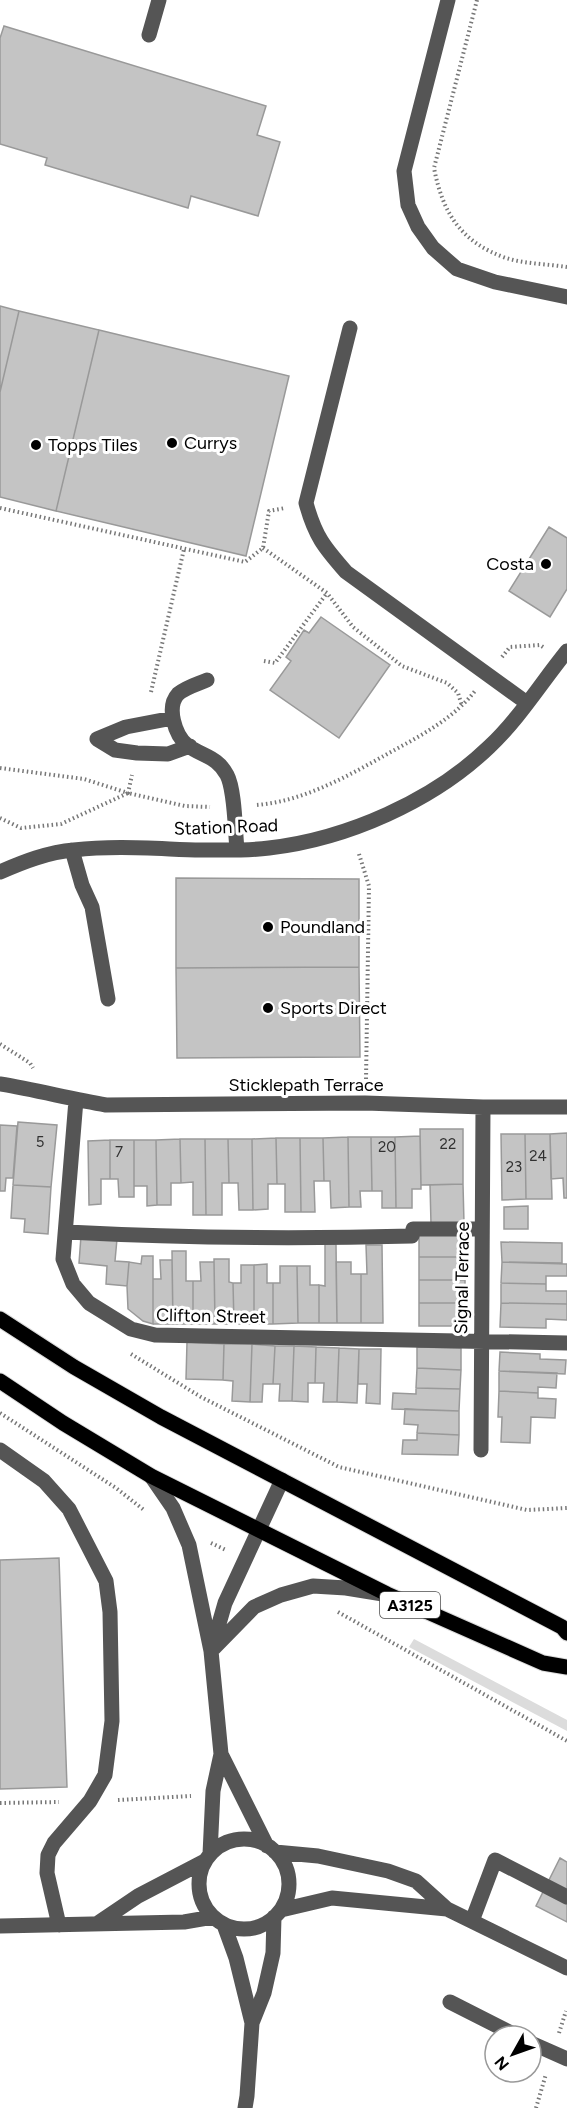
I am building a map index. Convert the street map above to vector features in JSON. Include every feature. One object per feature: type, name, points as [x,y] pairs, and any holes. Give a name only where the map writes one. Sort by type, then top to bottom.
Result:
[{"type":"main road","name":"A3125","points":[[0,1319],[74,1367],[151,1412],[562,1627],[567,1633]]},
{"type":"main road","name":"A3125","points":[[0,1381],[63,1423],[151,1476],[258,1530],[387,1594],[543,1663],[567,1667]]},
{"type":"street","points":[[149,35],[159,0]]},
{"type":"street","points":[[448,0],[404,171],[408,205],[418,227],[433,248],[457,269],[495,282],[567,297]]},
{"type":"street","points":[[350,328],[306,503],[313,528],[328,551],[346,572],[527,703]]},
{"type":"street","name":"Station Road","points":[[0,872],[27,860],[72,850],[269,848],[318,838],[372,821],[425,795],[490,747],[567,651]]},
{"type":"street","points":[[207,680],[177,695],[173,706],[173,718],[186,744],[219,763],[229,778],[237,849]]},
{"type":"street","points":[[173,718],[126,727],[96,739],[115,750],[137,753],[168,754],[190,746]]},
{"type":"street","points":[[72,850],[82,885],[92,907],[108,999]]},
{"type":"street","name":"Sticklepath Terrace","points":[[0,1084],[106,1105],[364,1103],[567,1107]]},
{"type":"street","name":"Clifton Street","points":[[76,1100],[63,1259],[73,1284],[89,1303],[131,1329],[155,1335],[567,1342]]},
{"type":"street","name":"Signal Terrace","points":[[481,1450],[483,1107]]},
{"type":"street","points":[[66,1232],[180,1238],[330,1239],[412,1236],[413,1229],[482,1229]]},
{"type":"street","points":[[0,1450],[44,1481],[69,1509],[106,1581],[110,1612],[112,1721],[105,1775],[90,1801],[54,1843],[48,1855],[47,1873],[58,1925]]},
{"type":"street","points":[[151,1476],[173,1508],[189,1545],[211,1651],[220,1754],[213,1791],[208,1857],[200,1875],[199,1890],[204,1905],[219,1921],[236,1958],[252,2023]]},
{"type":"street","points":[[211,1651],[225,1603],[282,1480]]},
{"type":"street","points":[[211,1651],[254,1607],[281,1595],[313,1586],[387,1594]]},
{"type":"street","points":[[0,1926],[219,1921],[237,1929],[250,1929],[263,1925],[277,1914],[286,1899],[289,1886],[285,1868],[271,1849],[220,1754]]},
{"type":"street","points":[[98,1923],[138,1896],[208,1857],[222,1845],[237,1840],[253,1840],[271,1849],[318,1856],[416,1881],[447,1909],[567,1968]]},
{"type":"street","points":[[472,1921],[495,1860],[567,1897]]},
{"type":"street","points":[[277,1914],[332,1898],[447,1909]]},
{"type":"street","points":[[245,2108],[252,2023],[264,1992],[273,1953],[277,1914]]},
{"type":"street","points":[[450,2002],[493,2024]]},
{"type":"street","points":[[543,2048],[567,2059]]},
{"type":"path","points":[[477,0],[435,168],[439,194],[454,222],[475,243],[508,259],[567,267]]},
{"type":"path","points":[[0,508],[245,562],[263,548],[269,511],[306,503]]},
{"type":"path","points":[[263,548],[327,593],[353,627],[402,666],[447,683],[458,693],[462,706]]},
{"type":"path","points":[[150,696],[184,549]]},
{"type":"path","points":[[264,661],[275,663],[327,593]]},
{"type":"path","points":[[510,647],[540,645]]},
{"type":"path","points":[[0,768],[84,779],[128,793],[134,765]]},
{"type":"path","points":[[0,818],[21,828]]},
{"type":"path","points":[[359,854],[369,886],[367,1069],[364,1103]]},
{"type":"path","points":[[131,1329],[129,1348],[131,1354],[201,1397],[339,1467],[527,1510],[567,1508]]},
{"type":"path","points":[[0,1413],[116,1488],[141,1507],[147,1515]]},
{"type":"path","points":[[189,1545],[209,1541],[245,1559]]},
{"type":"path","points":[[336,1611],[567,1741]]},
{"type":"shaded area","points":[[414,1639],[567,1720],[567,1731],[409,1647]]},
{"type":"building","points":[[4,26],[266,106],[257,135],[280,142],[258,216],[191,196],[188,208],[45,165],[47,158],[0,144],[0,38]]},
{"type":"building","points":[[0,306],[19,311],[0,392]]},
{"type":"building","name":"Topps Tiles","points":[[19,311],[99,330],[56,511],[0,497],[0,392]]},
{"type":"building","name":"Currys","points":[[99,330],[289,376],[246,556],[56,511]]},
{"type":"building","name":"Costa","points":[[549,527],[567,538],[567,589],[550,617],[509,591]]},
{"type":"building","points":[[321,617],[390,665],[339,738],[270,690],[291,661],[286,657],[304,630],[309,633]]},
{"type":"building","name":"Poundland","points":[[176,878],[359,879],[359,967],[176,968]]},
{"type":"building","name":"Sports Direct","points":[[359,967],[360,1057],[177,1058],[176,968]]},
{"type":"building","points":[[18,1122],[57,1125],[51,1187],[13,1185]]},
{"type":"building","points":[[0,1125],[17,1126],[13,1178],[6,1178],[5,1191],[0,1191]]},
{"type":"building","points":[[420,1129],[463,1129],[463,1184],[421,1185]]},
{"type":"building","points":[[567,1133],[567,1198],[564,1198],[563,1178],[551,1179],[550,1134]]},
{"type":"building","points":[[501,1134],[525,1134],[526,1199],[502,1200]]},
{"type":"building","points":[[525,1134],[550,1134],[552,1199],[526,1199]]},
{"type":"building","points":[[420,1136],[421,1189],[412,1189],[412,1208],[396,1208],[395,1137]]},
{"type":"building","points":[[348,1137],[349,1207],[331,1208],[330,1181],[324,1181],[323,1138]]},
{"type":"building","points":[[348,1137],[371,1137],[372,1191],[360,1191],[361,1207],[349,1207]]},
{"type":"building","points":[[371,1137],[395,1137],[396,1208],[382,1208],[382,1191],[372,1191]]},
{"type":"building","points":[[276,1138],[300,1138],[301,1212],[285,1212],[285,1184],[277,1184]]},
{"type":"building","points":[[276,1138],[277,1184],[268,1184],[268,1209],[253,1210],[252,1139]]},
{"type":"building","points":[[300,1138],[323,1138],[324,1181],[314,1181],[315,1212],[301,1212]]},
{"type":"building","points":[[180,1139],[205,1139],[206,1215],[193,1215],[193,1182],[181,1183]]},
{"type":"building","points":[[180,1139],[181,1183],[171,1183],[171,1205],[157,1205],[156,1140]]},
{"type":"building","points":[[205,1139],[228,1139],[229,1183],[222,1183],[222,1215],[206,1215]]},
{"type":"building","points":[[228,1139],[252,1139],[253,1210],[239,1210],[238,1183],[229,1183]]},
{"type":"building","points":[[110,1140],[110,1179],[101,1179],[101,1204],[89,1205],[88,1141]]},
{"type":"building","points":[[110,1140],[134,1140],[134,1197],[119,1197],[118,1179],[110,1179]]},
{"type":"building","points":[[134,1140],[156,1140],[157,1205],[147,1206],[147,1186],[134,1186]]},
{"type":"building","points":[[463,1184],[464,1223],[431,1224],[430,1185]]},
{"type":"building","points":[[13,1185],[51,1187],[48,1234],[24,1232],[25,1219],[11,1218]]},
{"type":"building","points":[[528,1206],[528,1229],[504,1229],[504,1207]]},
{"type":"building","points":[[419,1234],[465,1234],[465,1257],[419,1257]]},
{"type":"building","points":[[81,1236],[117,1239],[115,1261],[129,1262],[127,1286],[106,1284],[107,1266],[79,1263]]},
{"type":"building","points":[[501,1242],[562,1243],[562,1263],[502,1262]]},
{"type":"building","points":[[325,1244],[336,1244],[337,1323],[319,1323],[319,1285],[325,1286]]},
{"type":"building","points":[[366,1245],[382,1245],[383,1323],[361,1323],[361,1274],[367,1274]]},
{"type":"building","points":[[172,1251],[186,1251],[186,1281],[193,1281],[193,1324],[173,1324]]},
{"type":"building","points":[[142,1256],[153,1256],[153,1324],[143,1321],[128,1309],[129,1262],[141,1264]]},
{"type":"building","points":[[419,1257],[465,1257],[465,1280],[419,1280]]},
{"type":"building","points":[[214,1259],[229,1259],[229,1282],[233,1283],[234,1324],[215,1324]]},
{"type":"building","points":[[160,1260],[172,1260],[173,1324],[153,1324],[153,1279],[161,1279]]},
{"type":"building","points":[[200,1262],[214,1262],[215,1324],[193,1324],[193,1281],[201,1281]]},
{"type":"building","points":[[336,1262],[351,1262],[351,1274],[361,1274],[361,1323],[337,1323]]},
{"type":"building","points":[[502,1262],[567,1264],[567,1276],[546,1276],[546,1284],[501,1283]]},
{"type":"building","points":[[267,1264],[267,1283],[273,1283],[273,1324],[254,1324],[254,1265]]},
{"type":"building","points":[[241,1265],[254,1265],[254,1324],[234,1324],[233,1283],[241,1283]]},
{"type":"building","points":[[280,1266],[297,1266],[298,1323],[273,1324],[273,1283],[280,1283]]},
{"type":"building","points":[[297,1266],[310,1266],[310,1285],[319,1285],[319,1323],[298,1323]]},
{"type":"building","points":[[419,1280],[465,1280],[465,1303],[419,1303]]},
{"type":"building","points":[[501,1283],[546,1284],[546,1291],[567,1291],[567,1304],[501,1303]]},
{"type":"building","points":[[419,1303],[465,1303],[465,1326],[419,1326]]},
{"type":"building","points":[[501,1303],[567,1304],[567,1320],[546,1319],[546,1328],[500,1327]]},
{"type":"building","points":[[187,1342],[224,1344],[223,1380],[186,1379]]},
{"type":"building","points":[[224,1344],[252,1344],[250,1402],[232,1401],[233,1381],[223,1380]]},
{"type":"building","points":[[252,1344],[275,1346],[273,1384],[263,1384],[262,1402],[250,1402]]},
{"type":"building","points":[[275,1346],[294,1346],[292,1401],[279,1401],[280,1384],[273,1384]]},
{"type":"building","points":[[294,1346],[316,1347],[315,1383],[308,1383],[308,1402],[292,1401]]},
{"type":"building","points":[[316,1347],[339,1348],[337,1402],[323,1402],[324,1383],[315,1383]]},
{"type":"building","points":[[417,1347],[461,1348],[461,1370],[417,1368]]},
{"type":"building","points":[[339,1348],[359,1349],[357,1403],[337,1402]]},
{"type":"building","points":[[359,1349],[381,1349],[380,1404],[366,1403],[367,1384],[358,1384]]},
{"type":"building","points":[[500,1352],[540,1354],[540,1359],[566,1360],[565,1374],[499,1371]]},
{"type":"building","points":[[417,1368],[461,1370],[460,1389],[416,1388]]},
{"type":"building","points":[[499,1371],[557,1373],[556,1388],[538,1387],[538,1393],[499,1391]]},
{"type":"building","points":[[416,1388],[460,1389],[459,1411],[392,1409],[393,1393],[416,1394]]},
{"type":"building","points":[[499,1391],[538,1393],[538,1398],[556,1399],[555,1418],[531,1417],[530,1443],[501,1442],[502,1417],[498,1417]]},
{"type":"building","points":[[405,1409],[459,1411],[459,1435],[417,1433],[418,1425],[404,1424]]},
{"type":"building","points":[[417,1433],[459,1435],[458,1455],[402,1454],[403,1440],[417,1440]]},
{"type":"building","points":[[59,1558],[67,1787],[0,1789],[0,1560]]},
{"type":"building","points":[[560,1858],[567,1862],[567,1922],[536,1906]]},
{"type":"place","name":"Currys","points":[[172,443]]},
{"type":"place","name":"Topps Tiles","points":[[36,445]]},
{"type":"place","name":"Costa","points":[[546,564]]},
{"type":"place","name":"Poundland","points":[[268,927]]},
{"type":"place","name":"Sports Direct","points":[[268,1008]]}]
